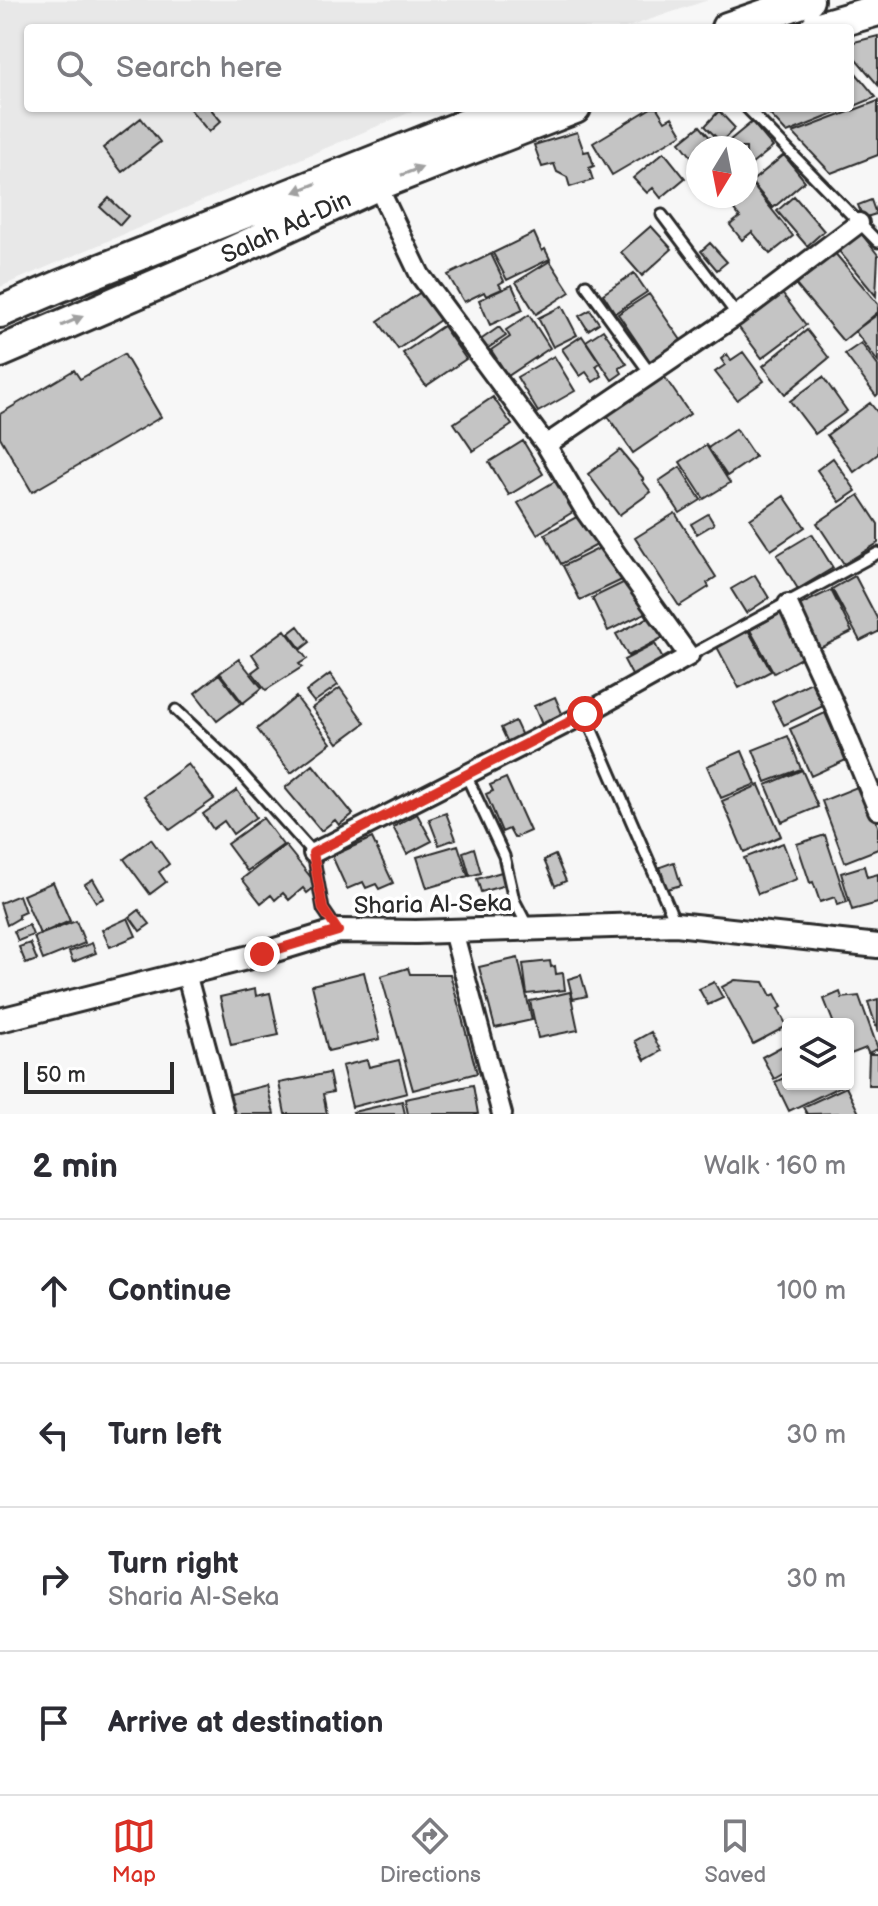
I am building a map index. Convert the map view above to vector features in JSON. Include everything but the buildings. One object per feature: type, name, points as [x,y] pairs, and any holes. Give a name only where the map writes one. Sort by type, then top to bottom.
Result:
[{"type":"highway","points":[[739,24],[808,0]]},
{"type":"highway","points":[[830,24],[878,10]]},
{"type":"highway","name":"Salah Ad-Din","points":[[0,312],[498,112]]},
{"type":"highway","name":"Salah Ad-Din","points":[[0,352],[221,257],[377,185],[565,112]]},
{"type":"street","points":[[313,853],[585,714],[689,656],[586,512],[546,445],[420,275],[377,185]]},
{"type":"street","points":[[546,445],[868,226]]},
{"type":"street","points":[[788,604],[878,810]]},
{"type":"street","name":"Sharia Al-Seka","points":[[0,1020],[262,954],[338,931],[676,924],[878,946]]},
{"type":"street","points":[[453,931],[502,1114]]},
{"type":"street","points":[[186,973],[224,1114]]},
{"type":"lane","points":[[751,112],[868,226],[878,242]]},
{"type":"lane","points":[[662,215],[737,315]]},
{"type":"lane","points":[[586,285],[650,373]]},
{"type":"lane","points":[[689,656],[878,553]]},
{"type":"lane","points":[[176,710],[236,767],[313,853],[323,909],[338,931]]},
{"type":"lane","points":[[585,714],[676,924]]},
{"type":"lane","points":[[466,775],[504,856],[514,900],[529,928]]},
{"type":"shaded area","points":[[0,0],[708,0],[637,24],[24,24],[24,112],[411,112],[0,287]]},
{"type":"route","points":[[262,954],[338,931],[323,909],[313,853],[585,714]]}]
